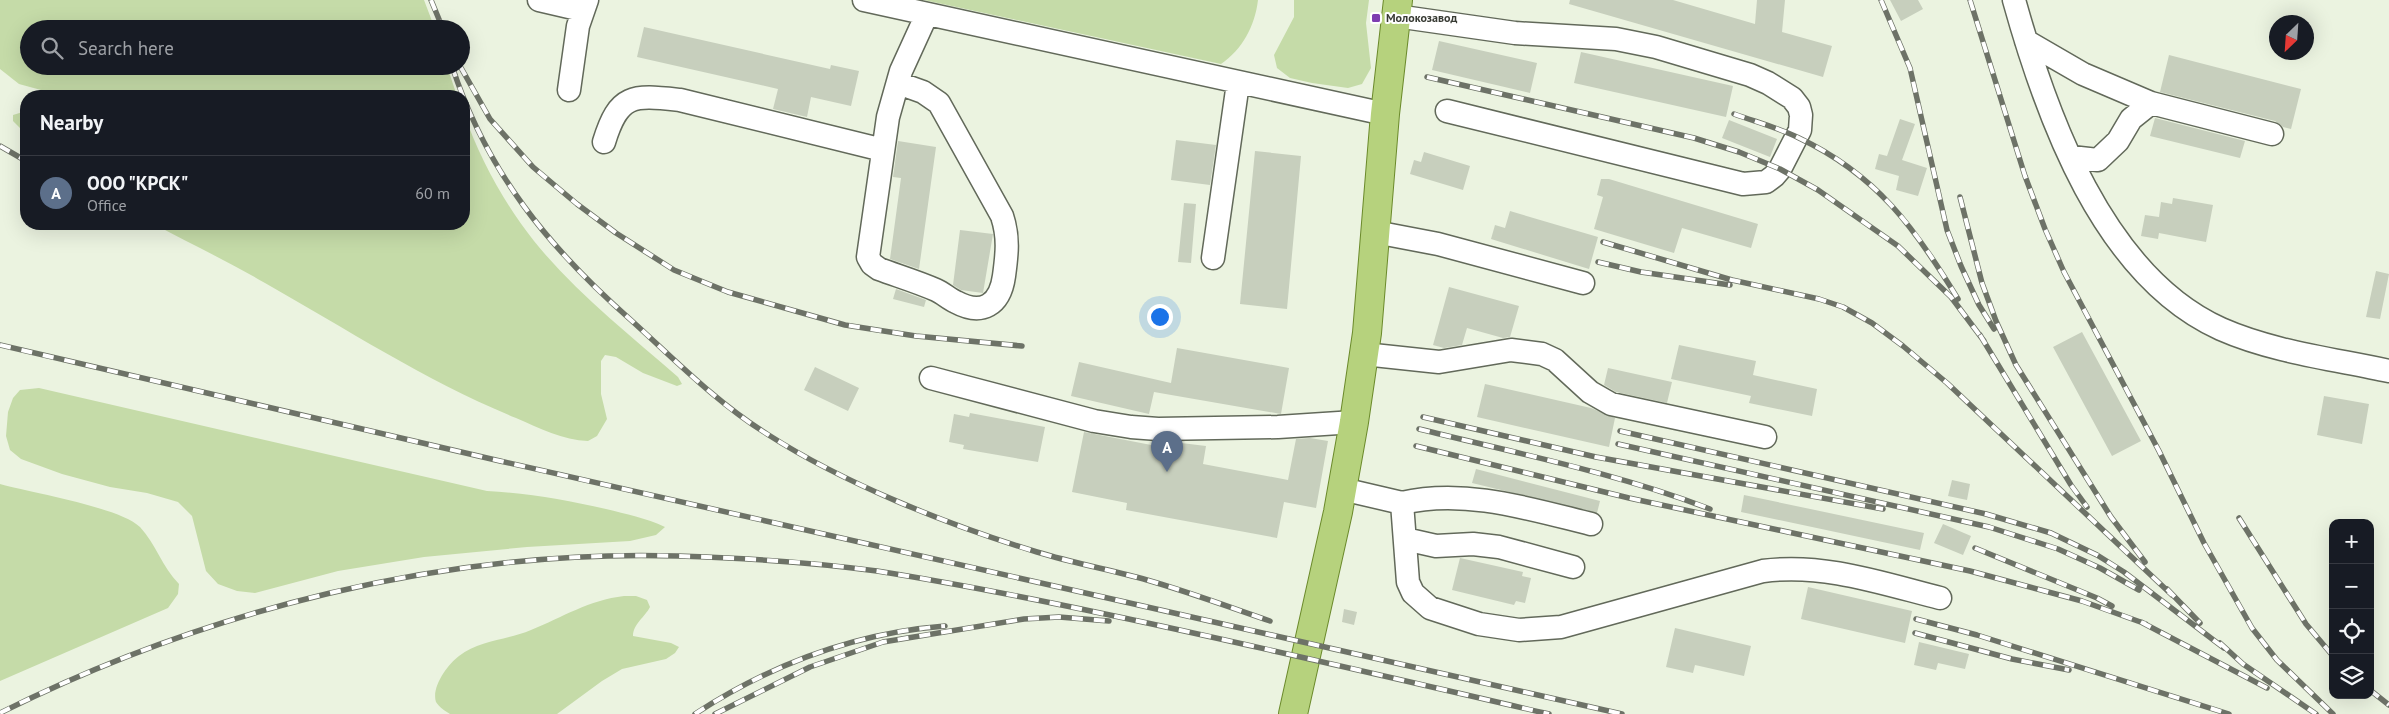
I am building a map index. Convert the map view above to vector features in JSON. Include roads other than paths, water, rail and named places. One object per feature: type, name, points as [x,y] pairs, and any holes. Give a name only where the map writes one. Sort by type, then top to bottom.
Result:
[{"type":"main road","points":[[1293,714],[1342,489],[1354,422],[1364,354],[1385,114],[1397,8]]},
{"type":"street","points":[[539,0],[585,5],[578,26],[569,90]]},
{"type":"street","points":[[864,0],[900,4],[927,14],[1385,114]]},
{"type":"street","points":[[2014,0],[2046,103],[2071,157],[2100,210],[2129,254],[2160,289],[2182,308],[2221,329],[2243,337],[2389,370]]},
{"type":"street","points":[[1397,8],[1515,33],[1616,39],[1656,47],[1750,75],[1768,83],[1792,98],[1799,107],[1801,124],[1798,137],[1774,176],[1766,182],[1743,184],[1447,111]]},
{"type":"street","points":[[898,83],[928,94],[939,103],[1002,216],[1007,231],[1008,245],[1002,285],[994,302],[976,308],[965,306],[938,290],[879,269],[872,264],[868,257],[888,117],[898,83],[908,53],[927,14]]},
{"type":"street","points":[[2026,42],[2084,74],[2150,103],[2272,134]]},
{"type":"street","points":[[1212,258],[1238,83]]},
{"type":"street","points":[[604,142],[612,118],[618,109],[632,100],[653,97],[680,100],[883,150]]},
{"type":"street","points":[[2071,157],[2098,160],[2118,141],[2132,119],[2150,103]]},
{"type":"street","points":[[857,144],[888,117]]},
{"type":"street","points":[[1375,232],[1438,244],[1583,283]]},
{"type":"street","points":[[1364,354],[1439,362],[1511,350],[1542,354],[1555,360],[1590,392],[1611,404],[1765,437]]},
{"type":"street","points":[[931,378],[1094,421],[1131,427],[1158,429],[1354,422]]},
{"type":"street","points":[[1342,489],[1402,503],[1439,498],[1492,502],[1591,524]]},
{"type":"street","points":[[1402,503],[1408,582],[1420,600],[1430,608],[1458,619],[1519,630],[1561,627],[1762,571],[1785,568],[1834,571],[1940,598]]},
{"type":"street","points":[[1405,540],[1436,546],[1473,544],[1499,547],[1574,567]]},
{"type":"railway","points":[[431,0],[439,20]]},
{"type":"railway","points":[[1881,0],[1910,68],[1947,230],[1979,305],[1994,329]]},
{"type":"railway","points":[[1970,0],[2025,176],[2064,272],[2159,451],[2204,543],[2252,628],[2277,660],[2333,714]]},
{"type":"railway","points":[[455,75],[461,90]]},
{"type":"railway","points":[[465,75],[490,119],[533,167],[577,204],[616,233],[674,270],[728,292],[845,325],[916,336],[1022,346]]},
{"type":"railway","points":[[1427,77],[1694,138],[1739,152],[1780,169],[1818,190],[1898,246],[1951,297],[1984,341]]},
{"type":"railway","points":[[470,113],[502,174],[524,206],[574,265],[697,380],[731,409],[767,434],[830,470],[933,516],[1037,552],[1133,576],[1270,621]]},
{"type":"railway","points":[[1734,114],[1799,138],[1851,169],[1872,186],[1892,206],[1926,249],[1958,299]]},
{"type":"railway","points":[[0,146],[20,158]]},
{"type":"railway","points":[[1960,197],[1982,283],[1996,321],[2016,365],[2111,517],[2145,562]]},
{"type":"railway","points":[[1603,242],[1732,280],[1819,299],[1843,307],[1872,323],[1947,383],[2172,595]]},
{"type":"railway","points":[[1598,262],[1641,272],[1730,285]]},
{"type":"railway","points":[[1980,335],[2071,485],[2087,507]]},
{"type":"railway","points":[[0,345],[500,461],[1622,714]]},
{"type":"railway","points":[[1423,417],[1596,457],[1883,509]]},
{"type":"railway","points":[[1419,429],[1602,474],[1710,509]]},
{"type":"railway","points":[[1620,431],[1986,514],[2051,533],[2097,555],[2124,572],[2224,648]]},
{"type":"railway","points":[[1618,444],[1989,527],[2058,549],[2100,568],[2139,590]]},
{"type":"railway","points":[[1416,446],[1629,498],[1970,571],[2082,601],[2146,624]]},
{"type":"railway","points":[[2239,518],[2306,624],[2331,654]]},
{"type":"railway","points":[[1975,548],[2097,598],[2112,606]]},
{"type":"railway","points":[[0,713],[79,676],[160,644],[244,616],[329,593],[416,575],[503,563],[591,557],[678,556],[753,559],[827,565],[877,571],[962,586],[1216,638],[1549,714]]},
{"type":"railway","points":[[2167,589],[2200,623]]},
{"type":"railway","points":[[715,714],[810,667],[883,642],[1024,619],[1059,617],[1109,621]]},
{"type":"railway","points":[[1916,619],[1977,635],[2229,714]]},
{"type":"railway","points":[[2141,622],[2267,688]]},
{"type":"railway","points":[[695,714],[753,681],[783,666],[814,654],[879,636],[945,626]]},
{"type":"railway","points":[[1915,633],[2012,659],[2069,670]]},
{"type":"railway","points":[[2220,643],[2243,664],[2316,714]]},
{"type":"railway","points":[[2374,693],[2389,705]]},
{"type":"place","name":"Молокозавод","points":[[1376,18]]},
{"type":"place","name":"ООО \"КРСК\"","points":[[1167,472]]}]
